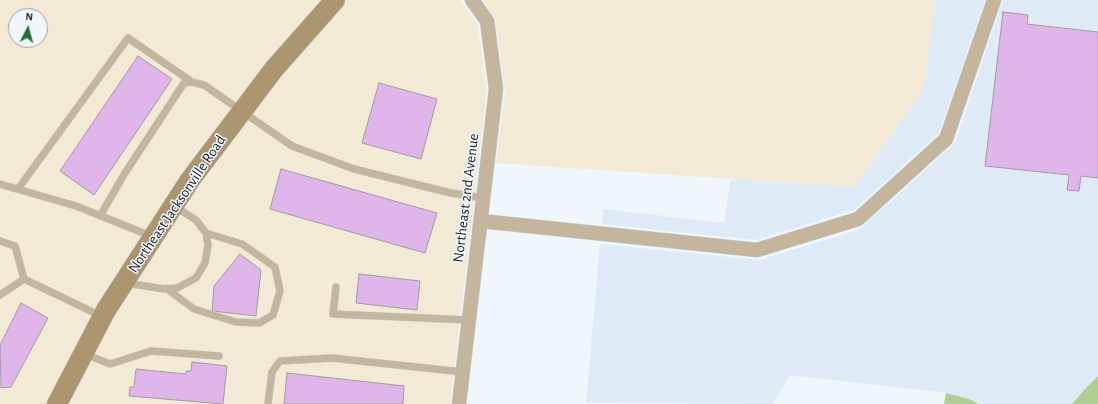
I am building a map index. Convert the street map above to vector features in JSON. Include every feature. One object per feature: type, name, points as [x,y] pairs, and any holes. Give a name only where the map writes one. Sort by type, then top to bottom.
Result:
[{"type":"street","name":"Northeast Jacksonville Road","points":[[57,404],[102,317],[190,180],[274,69],[335,0]]},
{"type":"street","name":"Northeast 2nd Avenue","points":[[459,404],[496,89],[487,21],[472,0]]},
{"type":"street","points":[[480,221],[757,250],[858,219],[946,139],[994,0]]},
{"type":"lane","points":[[18,190],[128,38],[192,82],[204,86],[242,111],[292,146],[347,166],[451,193],[483,198]]},
{"type":"lane","points":[[100,216],[125,173],[184,83],[192,82]]},
{"type":"lane","points":[[0,184],[76,206],[153,237]]},
{"type":"lane","points":[[124,283],[167,289],[177,288],[196,278],[205,263],[208,246],[206,233],[196,220],[173,206]]},
{"type":"lane","points":[[167,289],[194,309],[236,322],[260,323],[273,314],[280,291],[275,267],[242,244],[206,233]]},
{"type":"lane","points":[[0,242],[15,246],[24,278],[102,317]]},
{"type":"lane","points":[[0,295],[24,278]]},
{"type":"lane","points":[[336,287],[333,314],[469,320]]},
{"type":"lane","points":[[84,353],[110,364],[151,351],[219,356]]},
{"type":"lane","points":[[268,404],[272,372],[280,361],[332,358],[463,372]]},
{"type":"shaded area","points":[[0,0],[322,0],[48,404],[0,404]]},
{"type":"shaded area","points":[[347,0],[460,0],[478,25],[487,90],[450,404],[68,404],[114,315],[197,186],[281,76]]},
{"type":"shaded area","points":[[483,0],[935,0],[924,88],[855,187],[496,163],[505,90],[495,19]]},
{"type":"shaded area","points":[[935,0],[985,0],[939,133],[854,210],[756,240],[602,224],[603,209],[724,223],[731,179],[855,187],[924,88]]},
{"type":"shaded area","points":[[1003,0],[1098,0],[1098,376],[1072,404],[978,404],[969,399],[946,393],[790,375],[773,404],[586,403],[600,244],[759,260],[860,229],[955,143]]},
{"type":"green space","points":[[1098,376],[1098,404],[1072,404],[1086,388]]},
{"type":"green space","points":[[946,393],[969,399],[978,404],[944,404]]},
{"type":"building","points":[[1003,12],[1028,15],[1027,24],[1098,32],[1098,178],[1081,176],[1079,191],[1067,190],[1069,175],[985,166]]},
{"type":"building","points":[[138,56],[172,79],[94,195],[60,171]]},
{"type":"building","points":[[379,83],[437,99],[421,159],[362,143]]},
{"type":"building","points":[[281,169],[437,213],[425,253],[270,209]]},
{"type":"building","points":[[240,254],[261,270],[256,316],[212,311],[214,286]]},
{"type":"building","points":[[359,274],[420,281],[417,310],[356,303]]},
{"type":"building","points":[[21,303],[48,318],[11,387],[1,388],[0,345]]},
{"type":"building","points":[[192,362],[227,366],[223,404],[129,396],[130,387],[134,387],[136,369],[186,374],[186,371],[191,371]]},
{"type":"building","points":[[287,373],[404,386],[403,404],[284,404]]}]
